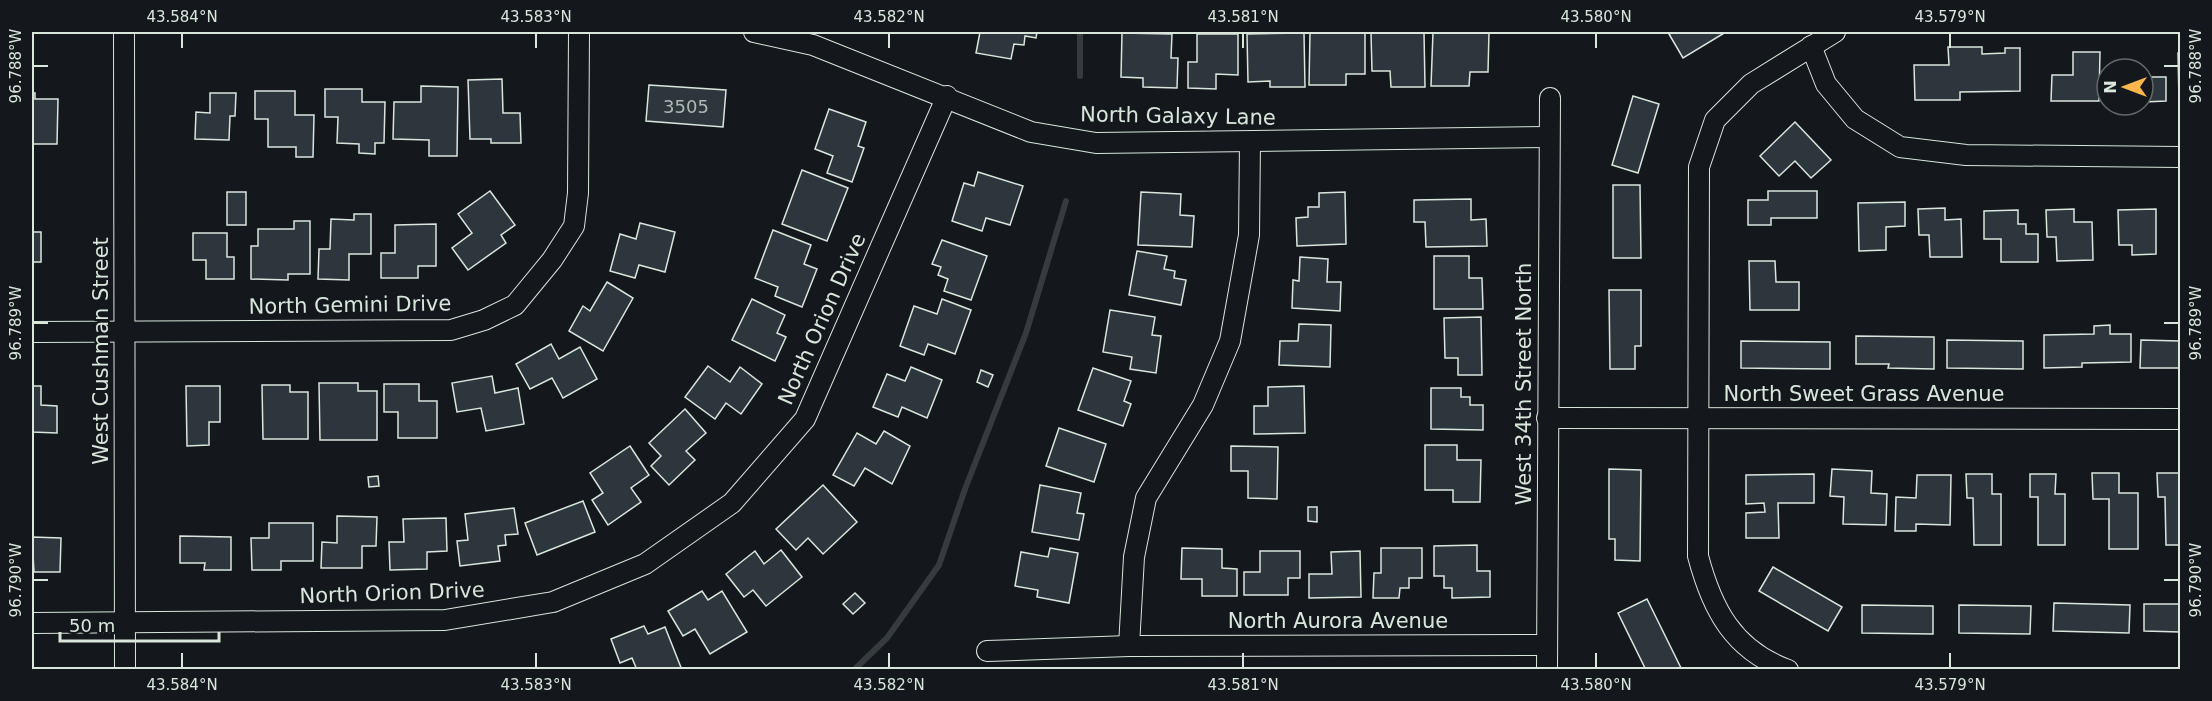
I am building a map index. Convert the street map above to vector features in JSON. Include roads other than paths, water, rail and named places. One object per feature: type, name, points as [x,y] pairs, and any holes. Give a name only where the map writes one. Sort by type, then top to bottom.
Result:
[{"type":"street","name":"West Cushman Street","points":[[124,32],[125,669]]},
{"type":"street","name":"North Gemini Drive","points":[[32,332],[451,330],[484,320],[515,305],[552,260],[574,226],[578,193],[579,32]]},
{"type":"street","name":"North Galaxy Lane","points":[[754,32],[813,45],[946,96],[1031,132],[1096,143],[1549,137]]},
{"type":"street","points":[[1788,669],[1767,662],[1758,655],[1741,641],[1717,612],[1698,556],[1699,167],[1715,120],[1751,84],[1835,32]]},
{"type":"street","points":[[1811,46],[1826,84],[1855,119],[1900,147],[1966,155],[2181,157]]},
{"type":"street","name":"North Orion Drive","points":[[32,623],[445,620],[553,602],[645,564],[732,503],[805,419],[946,96]]},
{"type":"street","name":"West 34th Street North","points":[[1547,669],[1550,98]]},
{"type":"street","points":[[1129,646],[1134,557],[1146,498],[1203,405],[1230,340],[1250,235],[1250,142]]},
{"type":"street","name":"North Sweet Grass Avenue","points":[[1547,418],[2181,419]]},
{"type":"street","name":"North Aurora Avenue","points":[[987,651],[1129,646],[1547,645]]},
{"type":"waterway","points":[[1080,32],[1080,76]]},
{"type":"waterway","points":[[854,670],[887,638],[939,565],[965,489],[1026,333],[1066,201]]}]
